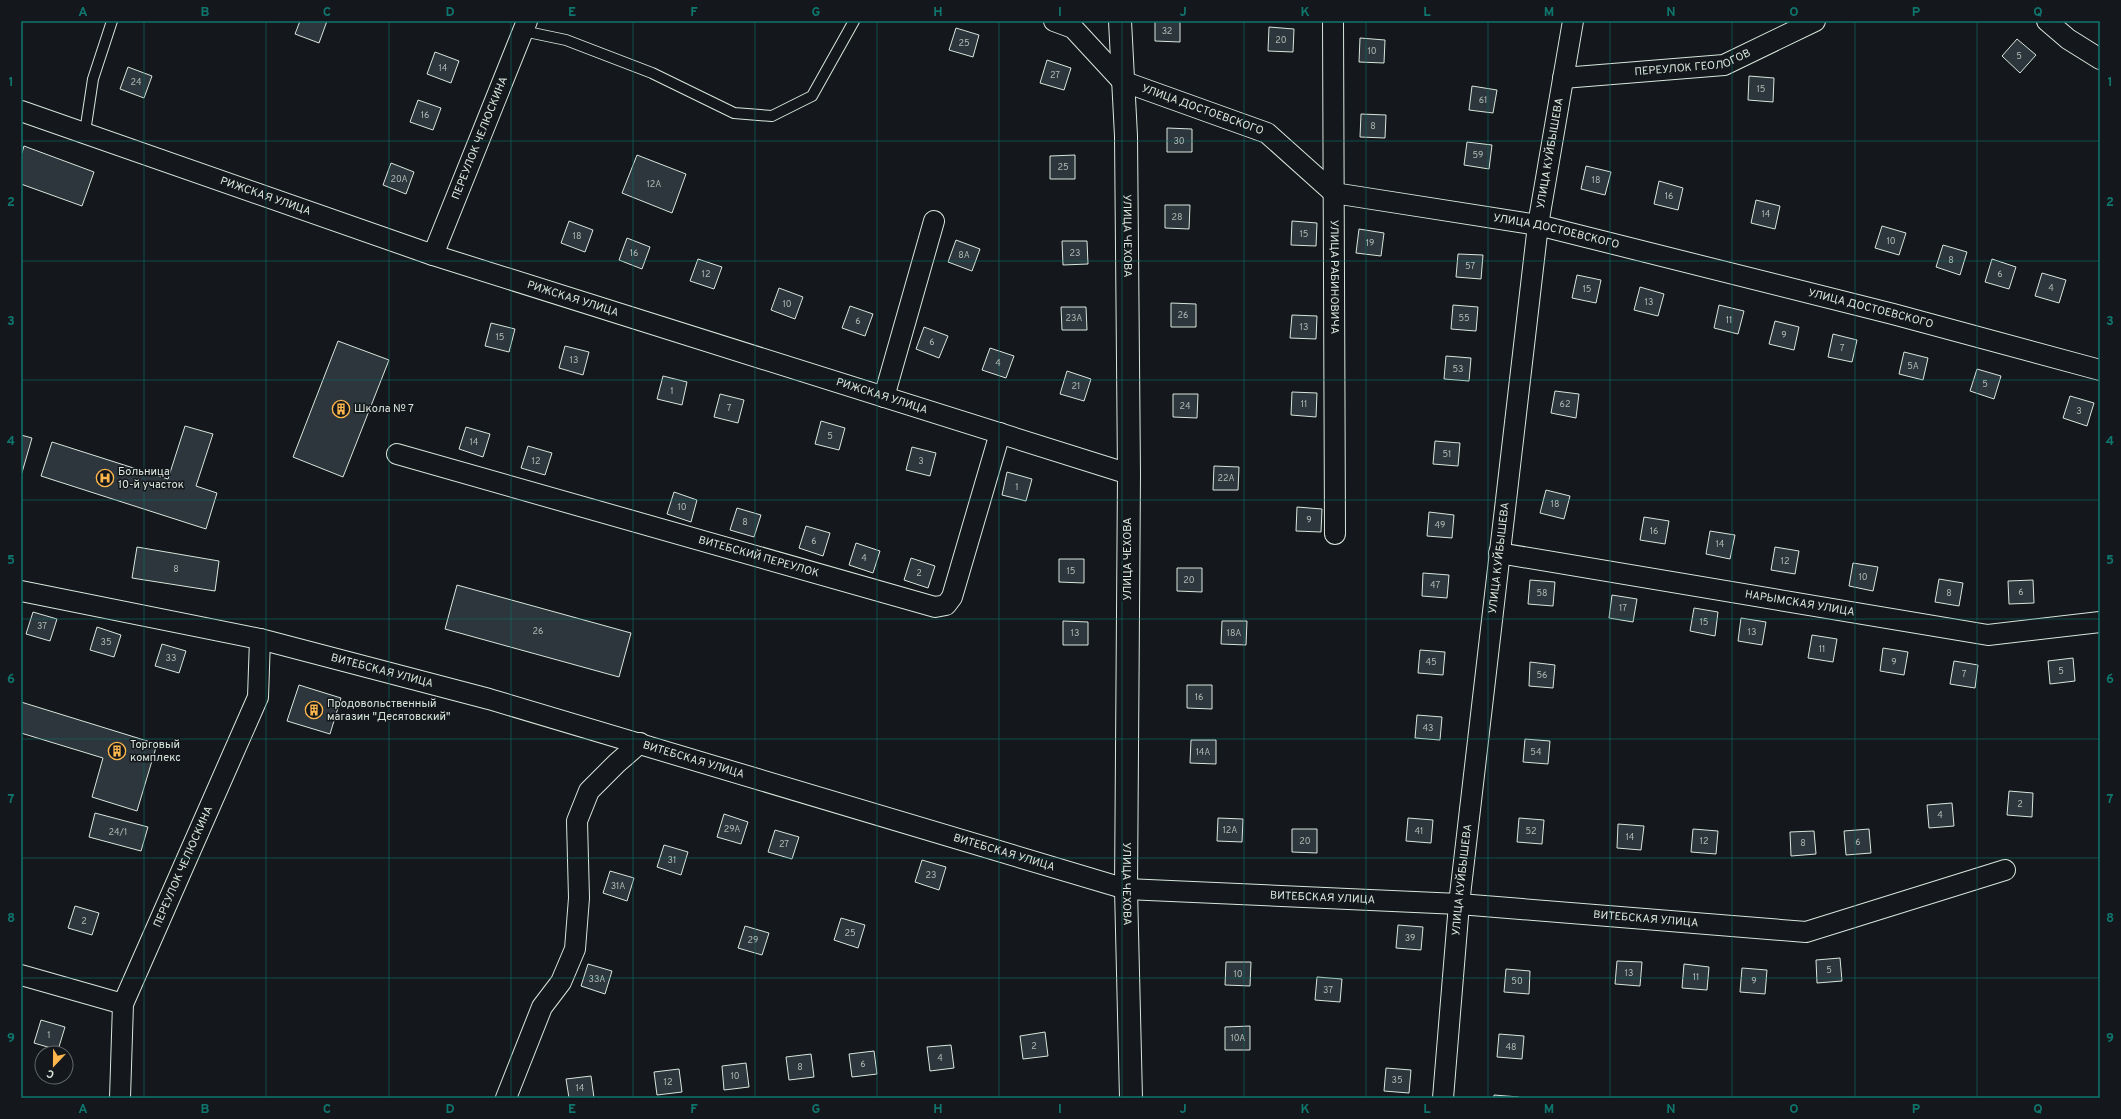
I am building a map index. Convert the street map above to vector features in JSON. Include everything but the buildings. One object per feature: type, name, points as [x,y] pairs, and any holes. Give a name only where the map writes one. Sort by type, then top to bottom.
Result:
[{"type":"street","name":"УЛИЦА ДОСТОЕВСКОГО","points":[[1054,21],[1073,28],[1122,81],[1268,133],[1334,193],[1538,225],[1885,312],[2100,370]]},
{"type":"street","name":"УЛИЦА ЧЕХОВА","points":[[1120,21],[1126,136],[1129,474],[1126,889],[1131,1098]]},
{"type":"street","name":"УЛИЦА РАБИНОВИЧА","points":[[1333,21],[1334,534]]},
{"type":"street","name":"УЛИЦА КУЙБЫШЕВА","points":[[1443,1098],[1459,904],[1538,225],[1572,21]]},
{"type":"street","name":"ПЕРЕУЛОК ГЕОЛОГОВ","points":[[1563,78],[1724,65],[1815,21]]},
{"type":"street","points":[[2047,21],[2068,39],[2100,59]]},
{"type":"street","name":"ПЕРЕУЛОК ЧЕЛЮСКИНА","points":[[433,255],[525,26]]},
{"type":"street","name":"РИЖСКАЯ УЛИЦА","points":[[21,111],[85,132],[433,255],[1129,474]]},
{"type":"street","points":[[884,397],[934,221]]},
{"type":"street","name":"ВИТЕБСКИЙ ПЕРЕУЛОК","points":[[397,454],[935,607],[946,604],[952,597],[1000,433]]},
{"type":"street","name":"НАРЫМСКАЯ УЛИЦА","points":[[1499,553],[1988,636],[2100,622]]},
{"type":"street","name":"ВИТЕБСКАЯ УЛИЦА","points":[[21,592],[260,639],[489,699],[1126,889],[1459,904],[1806,932],[2005,870]]},
{"type":"street","name":"ПЕРЕУЛОК ЧЕЛЮСКИНА","points":[[120,1098],[123,1004],[258,697],[260,639]]},
{"type":"street","points":[[506,1098],[542,1007],[561,982],[575,950],[579,898],[577,821],[589,791],[640,743]]},
{"type":"street","points":[[21,975],[123,1004]]},
{"type":"lane","points":[[85,132],[94,79],[112,21]]},
{"type":"lane","points":[[525,26],[566,40],[681,86],[734,113],[772,116],[812,96],[854,21]]},
{"type":"place","name":"Школа № 7","points":[[341,409]]},
{"type":"place","name":"Больница 10-й участок","points":[[105,478]]},
{"type":"place","name":"Продовольственный магазин \"Деcятовский\"","points":[[314,710]]},
{"type":"place","name":"Торговый комплекс","points":[[117,751]]}]
